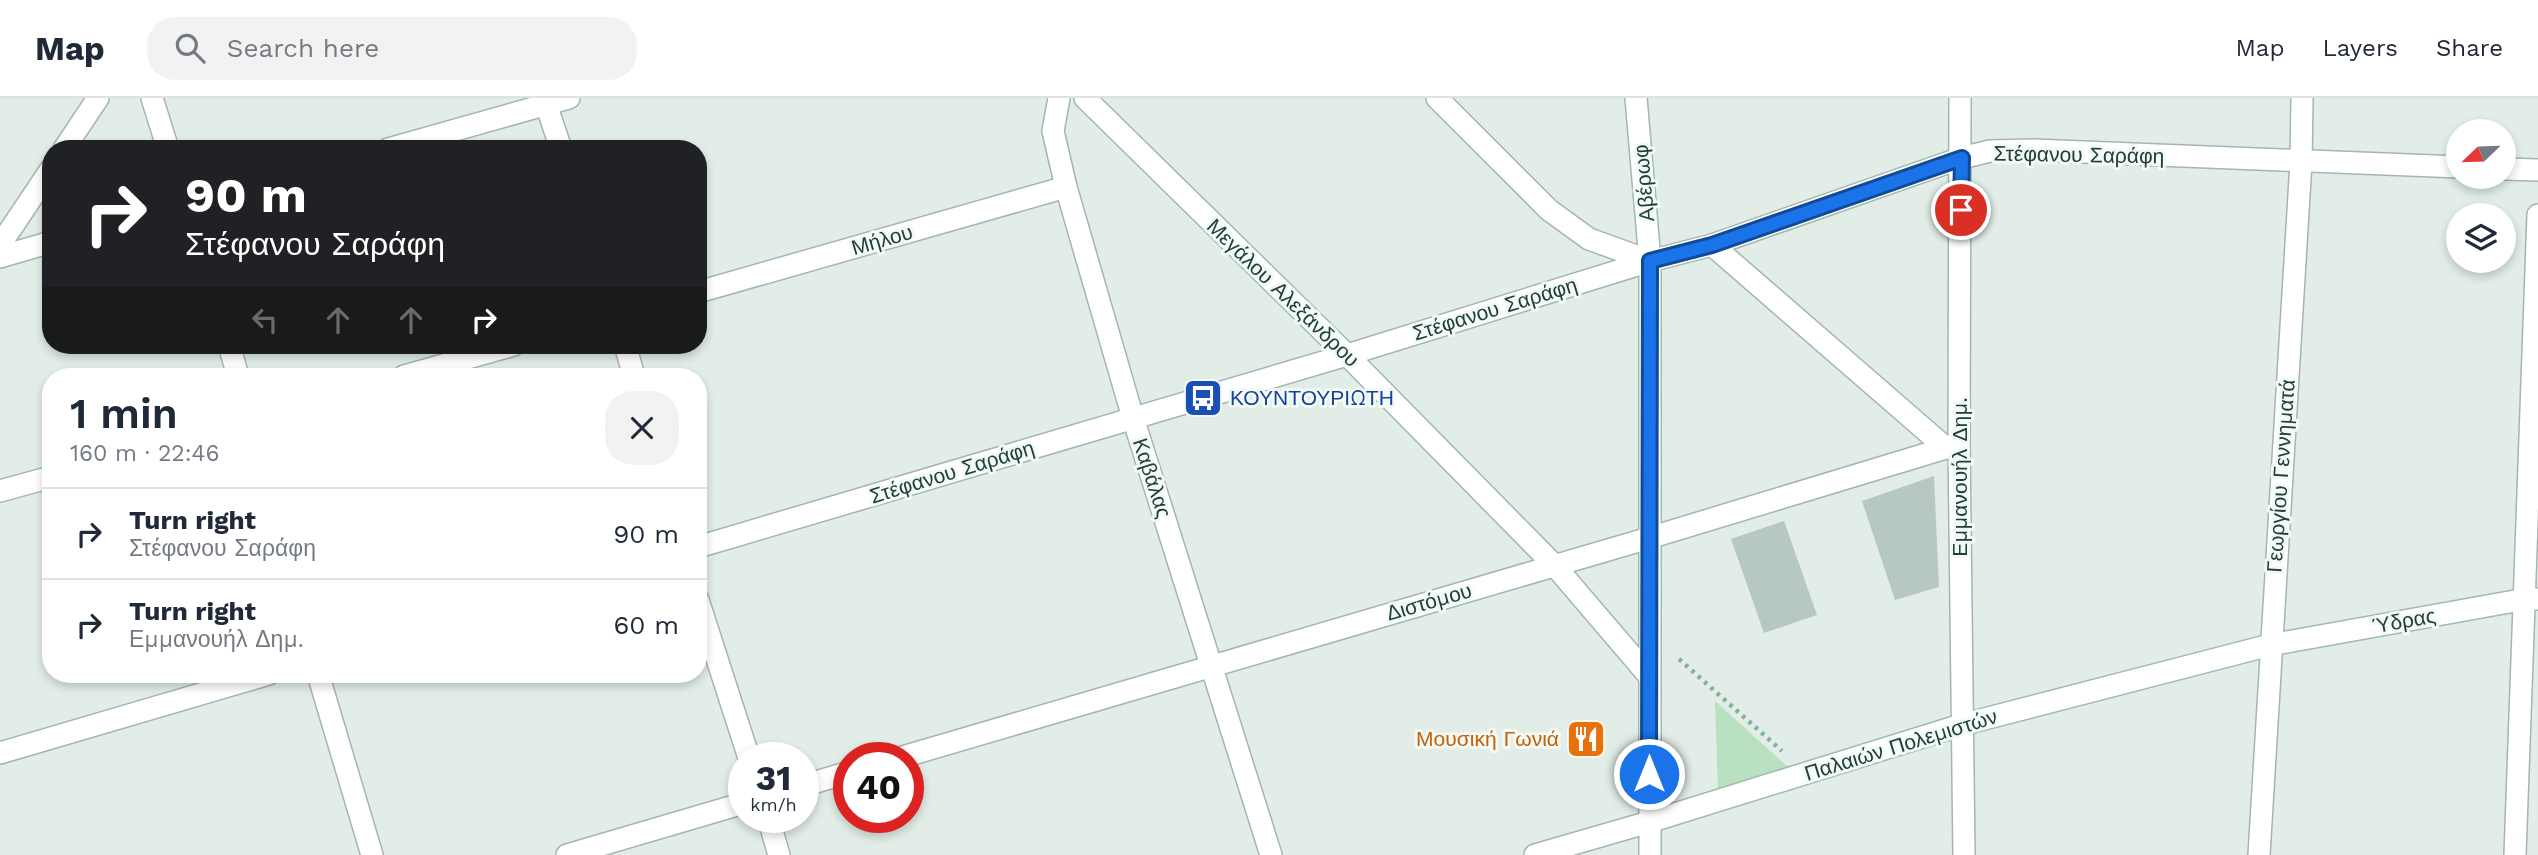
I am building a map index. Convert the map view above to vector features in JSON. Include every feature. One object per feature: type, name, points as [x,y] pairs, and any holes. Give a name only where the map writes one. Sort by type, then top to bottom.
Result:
[{"type":"street","points":[[70,140],[98,98]]},
{"type":"street","points":[[152,98],[165,140]]},
{"type":"street","points":[[418,140],[545,102],[569,98]]},
{"type":"street","name":"Καβάλας","points":[[1059,98],[1053,131],[1066,187],[1133,418],[1270,855]]},
{"type":"street","name":"Μεγάλου Αλεξάνδρου","points":[[1085,98],[1347,355],[1555,566],[1649,676]]},
{"type":"street","points":[[1437,98],[1549,210],[1589,239],[1650,261]]},
{"type":"street","name":"Αβέρωφ","points":[[1636,98],[1650,261],[1650,855]]},
{"type":"street","name":"Εμμανουήλ Δημ.","points":[[1960,98],[1962,158],[1953,446],[1964,855]]},
{"type":"street","name":"Γεωργίου Γεννηματά","points":[[2259,855],[2301,162],[2302,98]]},
{"type":"street","points":[[545,102],[558,140]]},
{"type":"street","name":"Στέφανου Σαράφη","points":[[707,544],[1347,355],[1650,261],[1712,245],[1962,158],[1990,151],[2034,150],[2446,167]]},
{"type":"street","points":[[2516,169],[2538,170]]},
{"type":"street","points":[[0,245],[42,182]]},
{"type":"street","name":"Μήλου","points":[[707,289],[1066,187]]},
{"type":"street","points":[[2515,855],[2532,599],[2538,215]]},
{"type":"street","points":[[0,257],[42,245]]},
{"type":"street","points":[[1712,245],[1953,446]]},
{"type":"street","points":[[432,368],[482,354]]},
{"type":"street","name":"Διστόμου","points":[[924,751],[1953,446]]},
{"type":"street","points":[[0,491],[42,479]]},
{"type":"street","name":"Ύδρας","points":[[2270,645],[2532,599]]},
{"type":"street","points":[[707,628],[744,742]]},
{"type":"street","name":"Παλαιών Πολεμιστών","points":[[1535,855],[1961,725],[2270,645]]},
{"type":"street","points":[[0,753],[238,683]]},
{"type":"street","points":[[321,683],[372,855]]},
{"type":"street","points":[[567,855],[728,808]]},
{"type":"street","points":[[773,833],[779,855]]},
{"type":"path","points":[[1650,632],[1806,773]]},
{"type":"green space","points":[[1715,701],[1789,768],[1718,790]]},
{"type":"building","points":[[1934,476],[1939,587],[1895,600],[1862,501]]},
{"type":"building","points":[[1784,521],[1817,615],[1764,633],[1731,539]]},
{"type":"place","name":"ΚΟΥΝΤΟΥΡΙΩΤΗ","points":[[1203,398]]},
{"type":"place","name":"Μουσική Γωνιά","points":[[1586,739]]},
{"type":"route","points":[[1649,774],[1650,261],[1712,245],[1962,158],[1961,210]]}]
